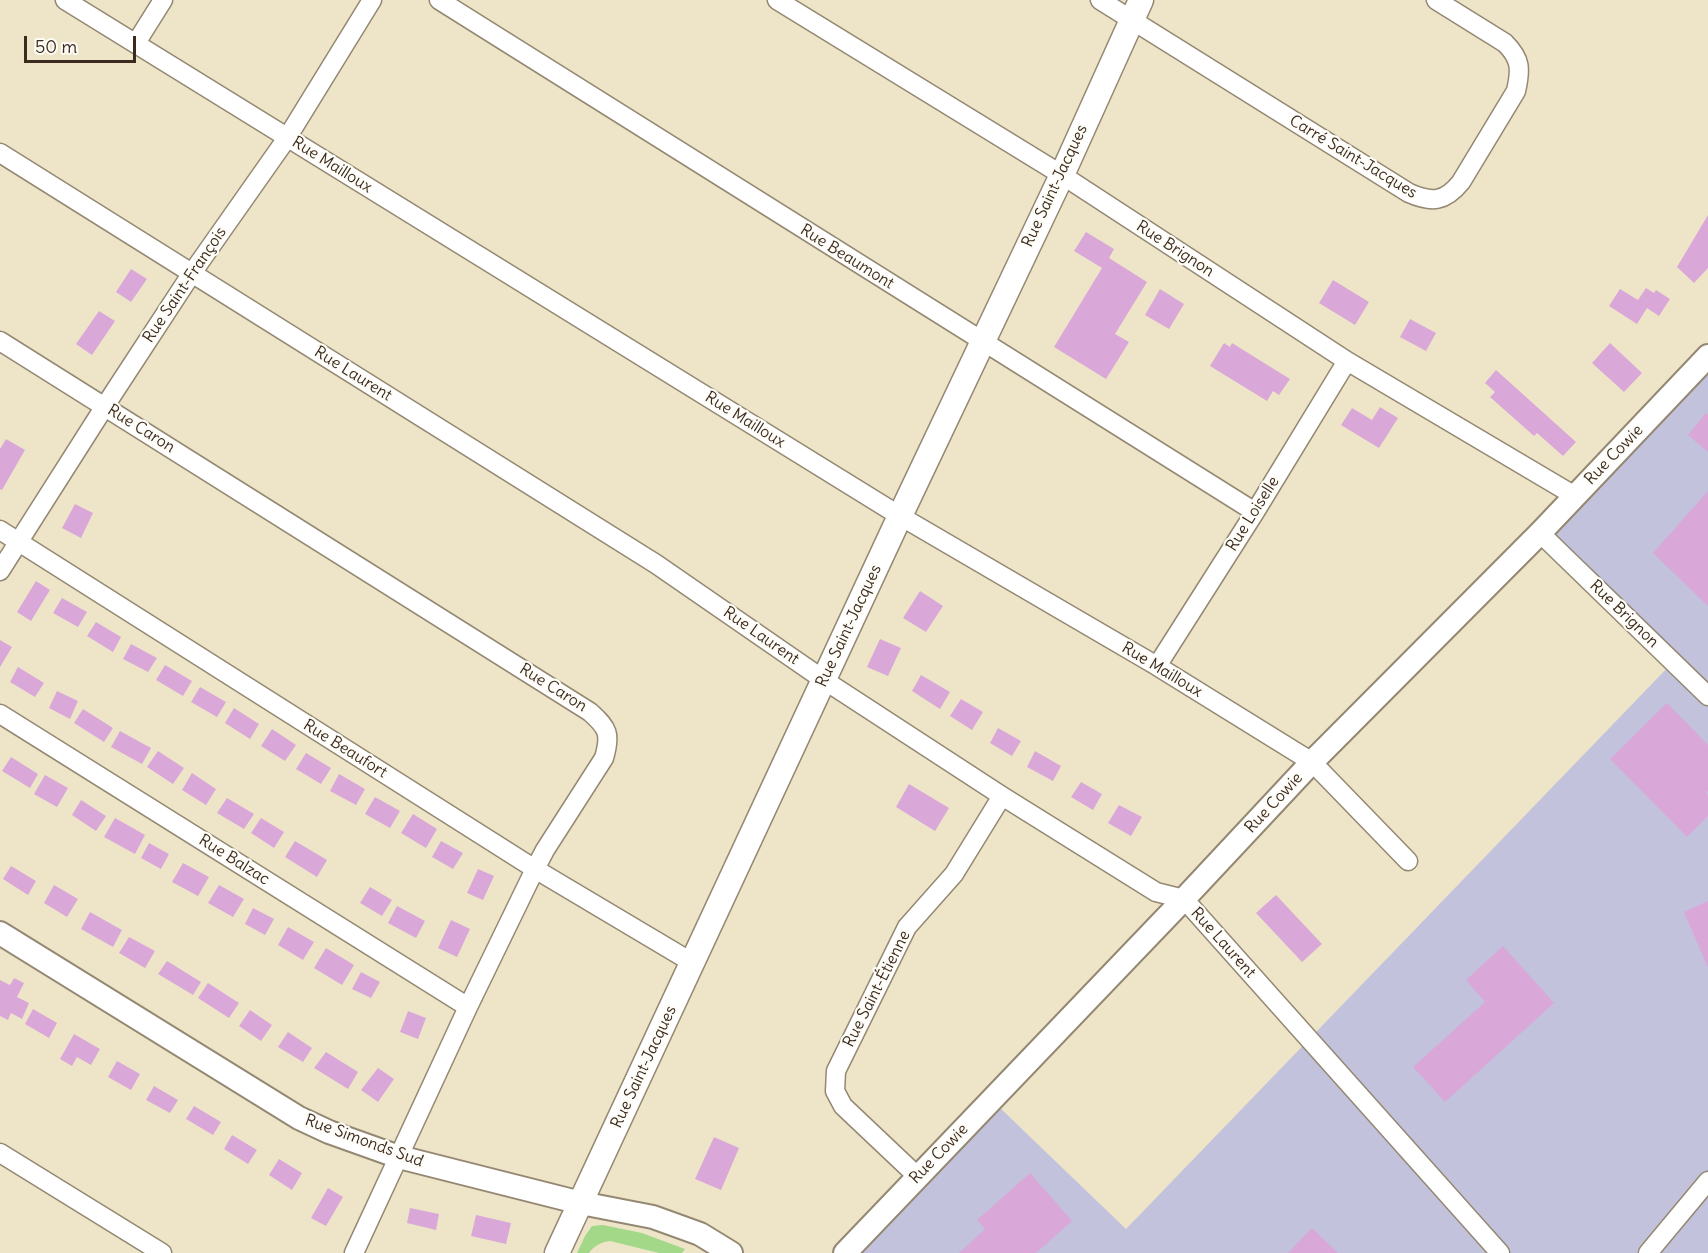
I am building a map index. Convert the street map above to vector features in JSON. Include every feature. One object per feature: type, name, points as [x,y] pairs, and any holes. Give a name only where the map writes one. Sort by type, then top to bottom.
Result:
[{"type":"main road","name":"Rue Saint-Jacques","points":[[557,1253],[900,516],[1062,175],[1137,10]]},
{"type":"street","name":"Rue Mailloux","points":[[65,0],[900,516],[1157,666],[1312,762],[1408,861]]},
{"type":"street","points":[[135,44],[163,0]]},
{"type":"street","name":"Rue Saint-François","points":[[0,572],[192,273],[287,138],[372,0]]},
{"type":"street","name":"Rue Beaumont","points":[[439,0],[1255,512]]},
{"type":"street","name":"Rue Brignon","points":[[777,0],[1062,175],[1347,361],[1575,496]]},
{"type":"street","name":"Carré Saint-Jacques","points":[[1100,0],[1137,10],[1409,193],[1432,200],[1454,191],[1461,182],[1516,91],[1520,76],[1519,63],[1514,51],[1436,0]]},
{"type":"street","name":"Rue Laurent","points":[[0,153],[647,558],[824,680],[1002,796],[1156,892],[1184,899],[1500,1253]]},
{"type":"street","name":"Rue Caron","points":[[0,341],[590,712],[604,724],[609,742],[604,758],[535,869],[354,1253]]},
{"type":"street","name":"Rue Cowie","points":[[845,1253],[1312,762],[1540,533],[1708,356]]},
{"type":"street","name":"Rue Loiselle","points":[[1157,666],[1347,361]]},
{"type":"street","name":"Rue Beaufort","points":[[0,530],[535,869],[693,963]]},
{"type":"street","name":"Rue Brignon","points":[[1540,533],[1708,696]]},
{"type":"street","name":"Rue Balzac","points":[[0,714],[468,1007]]},
{"type":"street","name":"Rue Saint-Étienne","points":[[917,1176],[843,1106],[835,1091],[836,1071],[908,927],[954,874],[1002,796]]},
{"type":"street","name":"Rue Simonds Sud","points":[[0,933],[299,1118],[329,1132],[399,1157],[581,1203],[653,1216],[700,1234],[731,1253]]},
{"type":"street","points":[[0,1153],[162,1253]]},
{"type":"street","points":[[1648,1253],[1708,1181]]},
{"type":"shaded area","points":[[1708,356],[1708,1253],[858,1253],[998,1106],[1126,1229],[1673,662],[1540,533]]},
{"type":"green space","points":[[603,1225],[642,1233],[685,1249],[682,1253],[659,1253],[610,1241],[598,1245],[589,1253],[577,1253],[592,1226]]},
{"type":"building","points":[[1708,215],[1708,268],[1694,283],[1677,267]]},
{"type":"building","points":[[1086,232],[1114,249],[1109,258],[1147,282],[1115,334],[1129,342],[1106,379],[1054,347],[1102,268],[1074,251]]},
{"type":"building","points":[[131,269],[147,279],[131,302],[116,292]]},
{"type":"building","points":[[1333,280],[1369,302],[1355,325],[1319,303]]},
{"type":"building","points":[[1646,288],[1654,293],[1656,290],[1670,299],[1659,316],[1647,308],[1637,324],[1609,306],[1620,289],[1638,300]]},
{"type":"building","points":[[1160,289],[1184,304],[1169,329],[1145,315]]},
{"type":"building","points":[[99,311],[115,321],[92,355],[76,344]]},
{"type":"building","points":[[1410,319],[1436,333],[1426,351],[1400,337]]},
{"type":"building","points":[[1224,343],[1230,347],[1232,343],[1290,379],[1279,395],[1273,391],[1267,401],[1210,366]]},
{"type":"building","points":[[1610,343],[1642,373],[1624,392],[1592,363]]},
{"type":"building","points":[[1496,370],[1576,442],[1563,456],[1537,433],[1534,436],[1490,397],[1495,392],[1485,383]]},
{"type":"building","points":[[1380,407],[1398,418],[1379,448],[1341,425],[1352,408],[1372,420]]},
{"type":"building","points":[[1706,413],[1708,414],[1708,452],[1688,435]]},
{"type":"building","points":[[6,439],[25,450],[2,490],[0,489],[0,449]]},
{"type":"building","points":[[1708,491],[1708,606],[1653,553]]},
{"type":"building","points":[[75,504],[93,513],[81,538],[62,528]]},
{"type":"building","points":[[36,581],[50,590],[31,621],[17,612]]},
{"type":"building","points":[[920,591],[943,606],[926,632],[903,618]]},
{"type":"building","points":[[62,598],[87,612],[78,627],[53,613]]},
{"type":"building","points":[[96,622],[121,637],[113,652],[87,636]]},
{"type":"building","points":[[880,639],[901,648],[888,676],[867,667]]},
{"type":"building","points":[[0,640],[12,647],[0,667]]},
{"type":"building","points":[[131,644],[157,658],[148,672],[123,659]]},
{"type":"building","points":[[165,665],[192,681],[183,696],[156,680]]},
{"type":"building","points":[[18,667],[44,683],[35,697],[10,682]]},
{"type":"building","points":[[921,675],[950,692],[940,709],[912,691]]},
{"type":"building","points":[[200,687],[226,702],[217,717],[191,702]]},
{"type":"building","points":[[57,691],[78,701],[70,719],[49,708]]},
{"type":"building","points":[[961,699],[983,712],[972,730],[950,716]]},
{"type":"building","points":[[1667,703],[1708,745],[1708,791],[1706,793],[1708,816],[1687,837],[1610,759]]},
{"type":"building","points":[[234,708],[259,724],[250,739],[225,723]]},
{"type":"building","points":[[83,709],[113,728],[104,742],[74,723]]},
{"type":"building","points":[[998,728],[1021,741],[1012,756],[990,743]]},
{"type":"building","points":[[272,729],[296,745],[285,761],[261,746]]},
{"type":"building","points":[[120,731],[151,748],[142,764],[111,747]]},
{"type":"building","points":[[158,751],[184,768],[173,784],[147,767]]},
{"type":"building","points":[[1035,751],[1061,766],[1053,781],[1027,767]]},
{"type":"building","points":[[306,753],[331,768],[321,784],[296,769]]},
{"type":"building","points":[[11,757],[38,774],[30,788],[2,771]]},
{"type":"building","points":[[192,773],[216,789],[206,805],[182,790]]},
{"type":"building","points":[[339,774],[365,789],[356,805],[330,791]]},
{"type":"building","points":[[45,775],[68,788],[57,807],[34,794]]},
{"type":"building","points":[[1081,782],[1102,794],[1093,810],[1071,797]]},
{"type":"building","points":[[909,784],[949,808],[935,831],[896,807]]},
{"type":"building","points":[[375,797],[400,811],[390,828],[365,814]]},
{"type":"building","points":[[227,798],[254,814],[244,829],[217,813]]},
{"type":"building","points":[[81,800],[106,816],[96,831],[72,815]]},
{"type":"building","points":[[1119,805],[1142,817],[1131,836],[1108,823]]},
{"type":"building","points":[[413,814],[437,829],[426,848],[401,833]]},
{"type":"building","points":[[115,818],[145,835],[135,854],[104,837]]},
{"type":"building","points":[[261,818],[284,832],[274,848],[251,833]]},
{"type":"building","points":[[295,841],[327,860],[317,877],[285,857]]},
{"type":"building","points":[[441,841],[463,853],[453,869],[432,857]]},
{"type":"building","points":[[149,843],[169,854],[161,869],[141,858]]},
{"type":"building","points":[[183,863],[209,877],[198,896],[172,882]]},
{"type":"building","points":[[11,866],[36,881],[28,895],[3,879]]},
{"type":"building","points":[[478,869],[494,876],[483,900],[467,893]]},
{"type":"building","points":[[54,885],[78,899],[67,917],[44,903]]},
{"type":"building","points":[[219,885],[244,899],[233,917],[208,903]]},
{"type":"building","points":[[370,887],[392,900],[382,916],[360,903]]},
{"type":"building","points":[[1276,895],[1322,944],[1302,962],[1256,913]]},
{"type":"building","points":[[1708,901],[1708,968],[1684,912]]},
{"type":"building","points":[[397,906],[425,921],[416,938],[388,923]]},
{"type":"building","points":[[253,908],[274,919],[265,935],[245,924]]},
{"type":"building","points":[[90,912],[122,930],[113,947],[81,929]]},
{"type":"building","points":[[451,920],[470,929],[457,957],[438,948]]},
{"type":"building","points":[[288,927],[314,942],[303,960],[278,945]]},
{"type":"building","points":[[129,937],[155,951],[145,968],[119,953]]},
{"type":"building","points":[[1503,946],[1554,1003],[1445,1102],[1413,1067],[1485,1002],[1466,980]]},
{"type":"building","points":[[326,948],[354,965],[342,985],[314,968]]},
{"type":"building","points":[[167,961],[201,982],[193,995],[158,974]]},
{"type":"building","points":[[361,972],[380,982],[371,998],[352,989]]},
{"type":"building","points":[[14,978],[24,983],[17,997],[29,1003],[22,1019],[11,1013],[8,1020],[0,1016],[0,980],[10,985]]},
{"type":"building","points":[[208,983],[239,1003],[229,1018],[198,998]]},
{"type":"building","points":[[33,1009],[57,1023],[49,1038],[25,1024]]},
{"type":"building","points":[[250,1010],[272,1025],[261,1041],[239,1026]]},
{"type":"building","points":[[408,1011],[426,1018],[418,1039],[400,1032]]},
{"type":"building","points":[[288,1032],[312,1048],[303,1062],[278,1047]]},
{"type":"building","points":[[74,1034],[100,1049],[91,1065],[77,1057],[72,1066],[60,1059]]},
{"type":"building","points":[[326,1052],[358,1072],[348,1089],[314,1068]]},
{"type":"building","points":[[117,1061],[140,1074],[131,1090],[108,1077]]},
{"type":"building","points":[[378,1068],[394,1079],[378,1102],[361,1090]]},
{"type":"building","points":[[154,1086],[178,1100],[170,1113],[146,1100]]},
{"type":"building","points":[[194,1106],[221,1122],[213,1135],[186,1119]]},
{"type":"building","points":[[232,1135],[257,1150],[248,1164],[224,1149]]},
{"type":"building","points":[[714,1137],[739,1148],[721,1190],[695,1179]]},
{"type":"building","points":[[279,1159],[302,1173],[292,1190],[269,1175]]},
{"type":"building","points":[[1030,1173],[1072,1221],[1036,1253],[959,1253],[985,1229],[977,1220]]},
{"type":"building","points":[[328,1188],[343,1197],[326,1226],[311,1218]]},
{"type":"building","points":[[410,1208],[439,1214],[436,1230],[407,1223]]},
{"type":"building","points":[[476,1215],[511,1223],[506,1244],[471,1236]]},
{"type":"building","points":[[1312,1228],[1338,1253],[1288,1253]]}]
